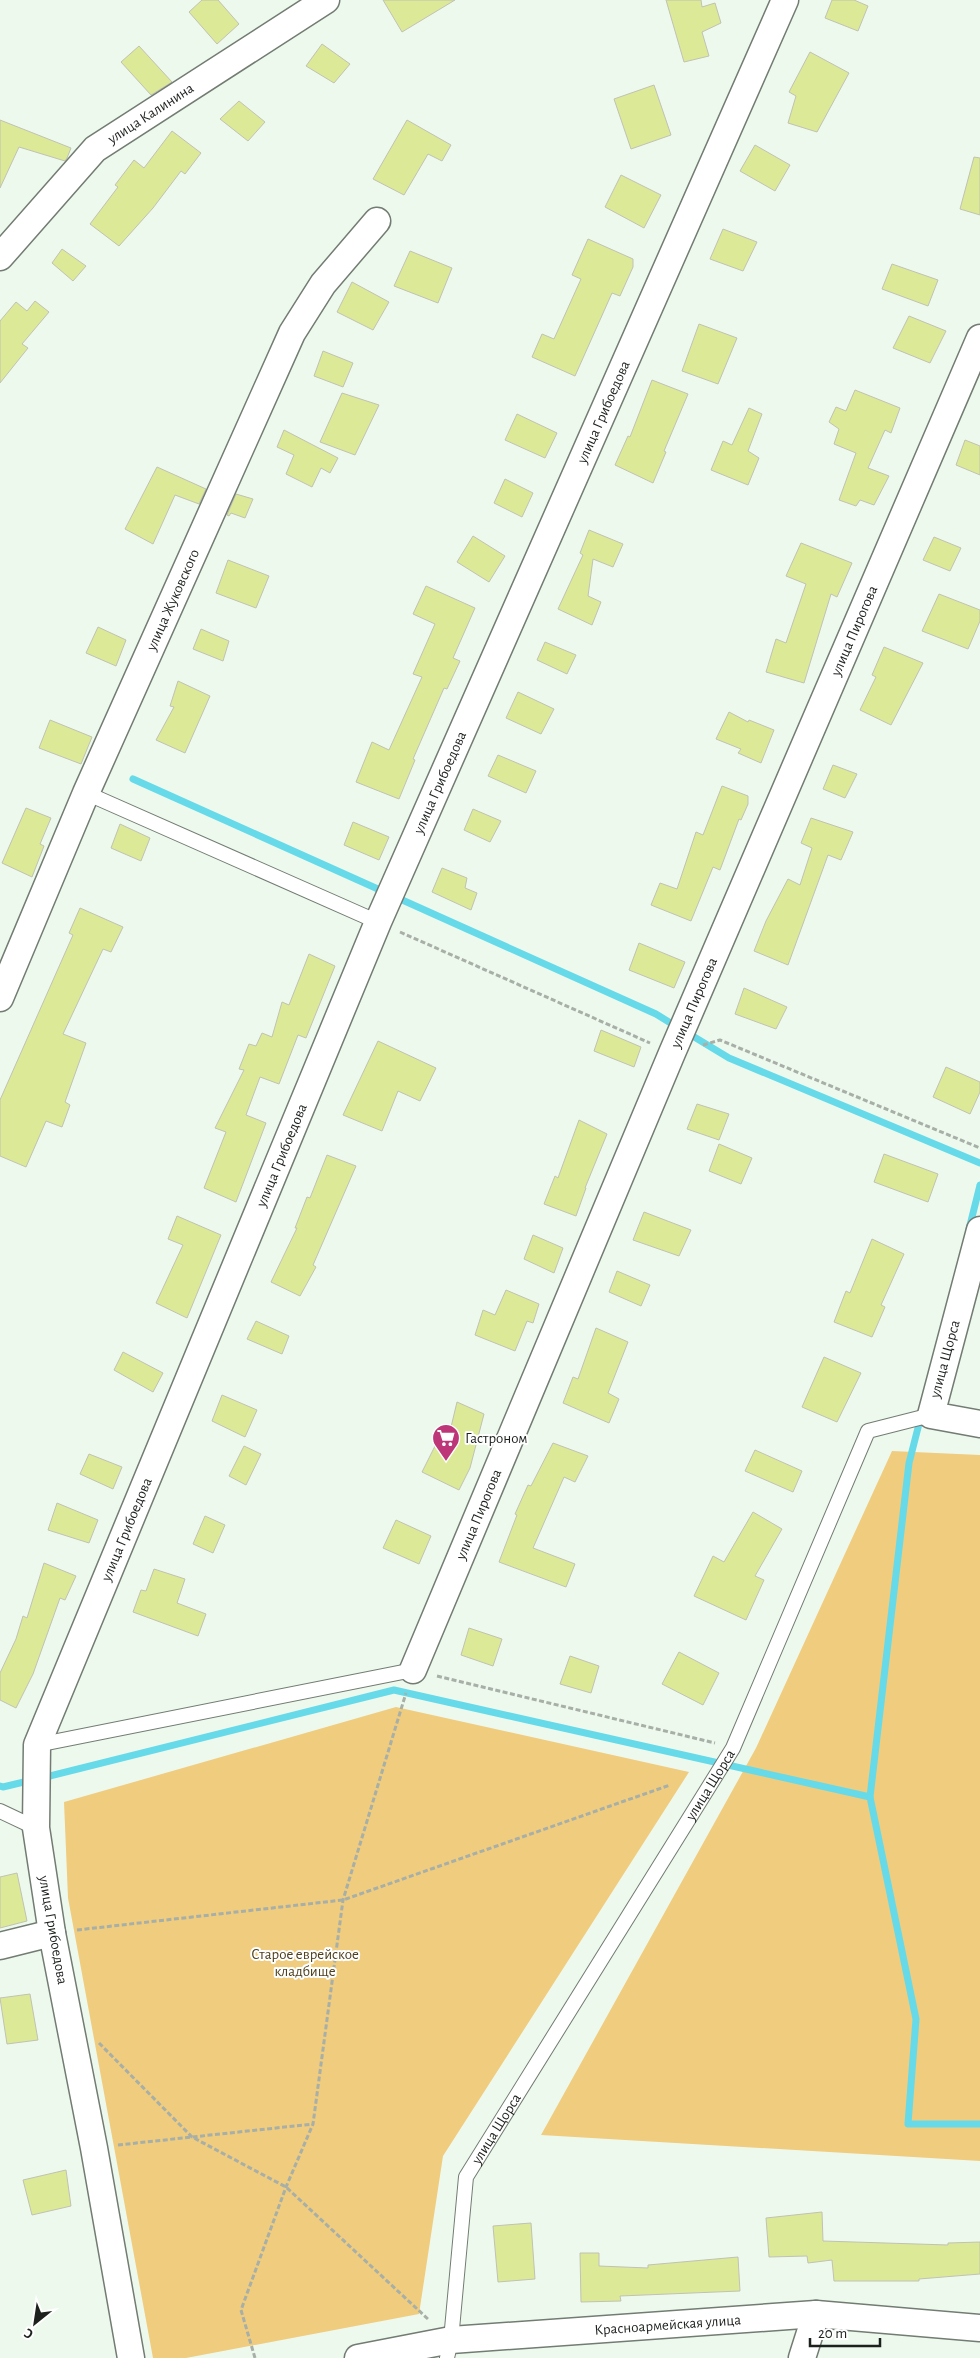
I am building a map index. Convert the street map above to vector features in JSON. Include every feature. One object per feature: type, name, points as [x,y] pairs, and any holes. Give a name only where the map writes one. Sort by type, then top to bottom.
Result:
[{"type":"street","name":"улица Калинина","points":[[0,257],[95,149],[326,0]]},
{"type":"street","name":"улица Грибоедова","points":[[131,2358],[94,2148],[52,1933],[36,1828],[36,1745],[378,922],[785,0]]},
{"type":"street","name":"улица Жуковского","points":[[0,998],[86,794],[292,333],[323,284],[377,221]]},
{"type":"street","name":"улица Пирогова","points":[[413,1670],[672,1053],[980,338]]},
{"type":"street","name":"улица Щорса","points":[[930,1415],[980,1230]]},
{"type":"street","points":[[930,1415],[980,1424]]},
{"type":"street","points":[[0,1946],[52,1933]]},
{"type":"street","points":[[802,2358],[816,2314]]},
{"type":"street","name":"Красноармейская улица","points":[[358,2358],[816,2314],[980,2328]]},
{"type":"lane","points":[[86,794],[378,922]]},
{"type":"lane","name":"улица Щорса","points":[[449,2349],[466,2178],[732,1748],[868,1432],[930,1415]]},
{"type":"lane","points":[[36,1745],[413,1670]]},
{"type":"lane","points":[[0,1811],[36,1828]]},
{"type":"path","points":[[255,2358],[241,2310],[286,2187],[313,2124],[343,1900],[413,1670],[732,1748]]},
{"type":"path","points":[[52,1933],[343,1900],[670,1785]]},
{"type":"path","points":[[96,2039],[192,2138],[286,2187],[449,2349]]},
{"type":"path","points":[[94,2148],[313,2124]]},
{"type":"green space","points":[[892,1451],[980,1455],[980,2161],[541,2135],[756,1748]]},
{"type":"green space","name":"Старое еврейское кладбище","points":[[396,1707],[689,1772],[443,2156],[419,2314],[186,2358],[153,2358],[68,1898],[64,1802]]},
{"type":"building","points":[[202,0],[218,0],[239,24],[217,44],[189,12]]},
{"type":"building","points":[[383,0],[455,0],[402,32]]},
{"type":"building","points":[[666,0],[701,0],[702,7],[715,3],[721,23],[702,32],[709,56],[684,62]]},
{"type":"building","points":[[832,0],[854,0],[868,6],[858,31],[825,18]]},
{"type":"building","points":[[322,44],[350,64],[334,83],[306,66]]},
{"type":"building","points":[[139,46],[172,82],[151,95],[121,62]]},
{"type":"building","points":[[810,52],[849,73],[817,132],[788,123],[796,96],[789,92]]},
{"type":"building","points":[[654,85],[671,135],[631,149],[614,99]]},
{"type":"building","points":[[239,101],[265,122],[248,141],[220,119]]},
{"type":"building","points":[[0,120],[71,148],[67,158],[65,161],[19,147],[0,188]]},
{"type":"building","points":[[407,120],[451,145],[442,161],[428,154],[404,195],[373,179]]},
{"type":"building","points":[[172,131],[201,153],[185,174],[181,171],[153,208],[119,246],[90,224],[118,187],[115,185],[134,160],[144,168]]},
{"type":"building","points":[[755,145],[790,165],[775,191],[740,171]]},
{"type":"building","points":[[974,157],[980,158],[980,215],[960,209]]},
{"type":"building","points":[[621,175],[661,195],[644,228],[605,207]]},
{"type":"building","points":[[723,229],[757,242],[743,271],[710,259]]},
{"type":"building","points":[[588,239],[633,259],[633,267],[620,296],[612,293],[575,376],[532,357],[542,334],[554,339],[581,279],[572,275]]},
{"type":"building","points":[[62,249],[86,266],[73,281],[52,263]]},
{"type":"building","points":[[410,251],[452,268],[438,303],[394,286]]},
{"type":"building","points":[[892,264],[938,280],[928,306],[882,289]]},
{"type":"building","points":[[352,282],[389,302],[373,330],[337,312]]},
{"type":"building","points":[[35,301],[49,312],[22,344],[28,348],[0,383],[0,321],[16,302],[27,311]]},
{"type":"building","points":[[909,316],[946,331],[930,363],[893,348]]},
{"type":"building","points":[[699,324],[737,338],[718,384],[682,371]]},
{"type":"building","points":[[323,351],[353,363],[343,387],[314,376]]},
{"type":"building","points":[[652,380],[688,394],[653,483],[615,465],[628,436],[630,437]]},
{"type":"building","points":[[855,390],[900,408],[891,433],[885,430],[868,468],[889,476],[874,505],[860,500],[856,506],[839,500],[856,453],[834,444],[839,429],[829,422],[836,407],[846,411]]},
{"type":"building","points":[[342,393],[379,405],[355,455],[320,442]]},
{"type":"building","points":[[749,408],[762,414],[748,451],[759,458],[748,485],[711,470],[723,441],[732,445]]},
{"type":"building","points":[[517,414],[557,433],[545,458],[505,440]]},
{"type":"building","points":[[284,430],[338,458],[330,473],[321,468],[312,487],[286,474],[294,455],[277,447]]},
{"type":"building","points":[[965,440],[980,446],[980,475],[956,465]]},
{"type":"building","points":[[157,467],[206,489],[199,504],[175,495],[153,544],[125,529]]},
{"type":"building","points":[[505,479],[533,493],[522,517],[494,503]]},
{"type":"building","points":[[236,494],[253,499],[245,518],[231,513],[229,516],[227,515]]},
{"type":"building","points":[[589,530],[623,544],[613,567],[593,559],[588,596],[601,602],[592,625],[558,609],[583,555],[580,553]]},
{"type":"building","points":[[473,536],[505,556],[489,582],[457,562]]},
{"type":"building","points":[[934,537],[961,548],[950,571],[923,560]]},
{"type":"building","points":[[801,543],[852,563],[837,597],[831,594],[804,683],[766,672],[776,639],[786,643],[806,584],[786,576]]},
{"type":"building","points":[[228,560],[269,576],[256,608],[216,593]]},
{"type":"building","points":[[426,586],[475,608],[453,658],[460,661],[447,689],[444,688],[413,759],[415,760],[399,799],[356,782],[372,742],[389,750],[422,677],[413,674],[435,624],[413,614]]},
{"type":"building","points":[[939,594],[980,610],[980,621],[968,649],[922,631]]},
{"type":"building","points":[[98,627],[126,640],[116,666],[86,653]]},
{"type":"building","points":[[201,629],[229,641],[223,661],[193,649]]},
{"type":"building","points":[[545,642],[576,655],[567,674],[537,660]]},
{"type":"building","points":[[884,647],[923,663],[891,725],[860,710],[876,677],[872,675]]},
{"type":"building","points":[[178,681],[210,696],[185,753],[156,740],[174,707],[170,706]]},
{"type":"building","points":[[518,692],[554,709],[541,734],[506,718]]},
{"type":"building","points":[[729,712],[748,722],[749,720],[774,730],[761,763],[738,753],[741,749],[716,739]]},
{"type":"building","points":[[50,720],[92,737],[81,764],[39,748]]},
{"type":"building","points":[[498,755],[536,771],[526,793],[488,776]]},
{"type":"building","points":[[833,765],[857,774],[845,798],[823,789]]},
{"type":"building","points":[[722,786],[748,796],[748,804],[741,820],[739,819],[720,870],[713,867],[691,921],[651,905],[660,883],[677,889],[696,832],[703,835]]},
{"type":"building","points":[[26,808],[51,818],[40,844],[44,846],[32,877],[2,863]]},
{"type":"building","points":[[473,809],[501,821],[490,842],[464,830]]},
{"type":"building","points":[[811,818],[853,832],[841,860],[828,855],[788,965],[754,951],[766,921],[788,879],[800,885],[812,848],[801,843]]},
{"type":"building","points":[[353,822],[389,837],[379,860],[344,845]]},
{"type":"building","points":[[120,824],[150,838],[141,861],[111,848]]},
{"type":"building","points":[[442,868],[467,878],[465,888],[477,893],[471,910],[432,892]]},
{"type":"building","points":[[80,908],[123,927],[111,952],[103,949],[63,1034],[86,1043],[65,1102],[70,1105],[62,1127],[46,1121],[26,1167],[0,1156],[0,1100],[73,935],[69,933]]},
{"type":"building","points":[[639,943],[685,962],[674,988],[629,970]]},
{"type":"building","points":[[309,954],[335,966],[306,1038],[298,1035],[279,1084],[260,1077],[246,1115],[266,1123],[236,1202],[204,1188],[226,1132],[215,1128],[244,1070],[239,1069],[249,1044],[256,1046],[262,1033],[272,1037],[282,1002],[289,1005]]},
{"type":"building","points":[[744,988],[787,1007],[776,1029],[735,1014]]},
{"type":"building","points":[[601,1030],[641,1047],[634,1067],[594,1051]]},
{"type":"building","points":[[378,1041],[436,1068],[420,1101],[398,1091],[382,1131],[343,1115]]},
{"type":"building","points":[[946,1067],[980,1082],[980,1092],[970,1114],[933,1097]]},
{"type":"building","points":[[697,1104],[729,1114],[719,1140],[687,1129]]},
{"type":"building","points":[[579,1120],[607,1134],[576,1216],[544,1204],[555,1176],[558,1178]]},
{"type":"building","points":[[719,1144],[752,1158],[741,1184],[709,1171]]},
{"type":"building","points":[[884,1154],[938,1174],[928,1202],[874,1182]]},
{"type":"building","points":[[327,1155],[356,1166],[313,1265],[316,1267],[300,1296],[271,1282],[297,1228],[295,1228],[307,1197],[310,1198]]},
{"type":"building","points":[[644,1212],[691,1230],[679,1256],[633,1240]]},
{"type":"building","points":[[177,1216],[221,1235],[187,1318],[156,1303],[183,1245],[168,1239]]},
{"type":"building","points":[[533,1235],[563,1248],[554,1273],[524,1259]]},
{"type":"building","points":[[872,1239],[904,1254],[881,1305],[885,1307],[872,1337],[834,1322],[846,1291],[850,1293]]},
{"type":"building","points":[[617,1271],[650,1285],[641,1306],[609,1292]]},
{"type":"building","points":[[506,1290],[539,1304],[533,1323],[527,1321],[515,1351],[475,1335],[483,1310],[495,1315]]},
{"type":"building","points":[[256,1321],[289,1336],[282,1354],[247,1339]]},
{"type":"building","points":[[596,1328],[628,1342],[608,1393],[619,1399],[609,1423],[563,1403],[573,1377],[578,1379]]},
{"type":"building","points":[[123,1352],[163,1373],[153,1392],[114,1370]]},
{"type":"building","points":[[824,1357],[861,1373],[837,1422],[802,1407]]},
{"type":"building","points":[[222,1395],[257,1410],[245,1437],[212,1421]]},
{"type":"building","points":[[457,1402],[484,1414],[470,1468],[459,1490],[422,1472],[436,1444],[446,1448]]},
{"type":"building","points":[[553,1443],[588,1456],[575,1482],[564,1477],[533,1548],[575,1564],[566,1587],[499,1562],[517,1515],[515,1514],[528,1485],[531,1486]]},
{"type":"building","points":[[244,1446],[261,1454],[246,1485],[229,1476]]},
{"type":"building","points":[[755,1450],[802,1471],[793,1492],[745,1471]]},
{"type":"building","points":[[89,1454],[122,1467],[113,1489],[80,1474]]},
{"type":"building","points":[[57,1503],[98,1520],[89,1543],[48,1530]]},
{"type":"building","points":[[753,1512],[782,1529],[755,1576],[764,1580],[746,1620],[694,1596],[713,1556],[724,1562]]},
{"type":"building","points":[[205,1516],[225,1525],[213,1553],[193,1544]]},
{"type":"building","points":[[396,1520],[431,1536],[419,1564],[383,1548]]},
{"type":"building","points":[[44,1563],[76,1576],[65,1600],[60,1598],[33,1674],[16,1708],[0,1700],[0,1673],[16,1639],[23,1616],[27,1618]]},
{"type":"building","points":[[154,1569],[185,1579],[177,1603],[206,1614],[198,1636],[133,1612],[141,1590],[146,1591]]},
{"type":"building","points":[[469,1628],[502,1639],[493,1666],[461,1655]]},
{"type":"building","points":[[679,1652],[719,1673],[703,1705],[662,1684]]},
{"type":"building","points":[[570,1656],[599,1666],[591,1693],[560,1684]]},
{"type":"building","points":[[17,1873],[27,1921],[0,1928],[0,1877]]},
{"type":"building","points":[[30,1994],[38,2040],[7,2044],[0,1998]]},
{"type":"building","points":[[66,2170],[71,2206],[32,2215],[23,2180]]},
{"type":"building","points":[[822,2212],[823,2241],[948,2245],[948,2243],[980,2242],[980,2274],[919,2279],[919,2281],[834,2281],[832,2260],[808,2263],[807,2256],[769,2257],[766,2218]]},
{"type":"building","points":[[531,2223],[535,2279],[498,2282],[493,2226]]},
{"type":"building","points":[[580,2253],[599,2253],[599,2266],[648,2268],[648,2265],[738,2257],[740,2291],[620,2296],[621,2301],[581,2302]]},
{"type":"waterway","points":[[133,779],[656,1014],[677,1027]]},
{"type":"waterway","points":[[686,1032],[729,1058],[980,1163]]},
{"type":"waterway","points":[[969,1229],[980,1185]]},
{"type":"waterway","points":[[870,1797],[909,1463],[921,1416]]},
{"type":"waterway","points":[[42,1778],[394,1690],[870,1797],[916,2019],[908,2124],[980,2124]]},
{"type":"waterway","points":[[0,1786],[3,1787],[32,1780]]},
{"type":"place","name":"Гастроном","points":[[446,1462]]}]
